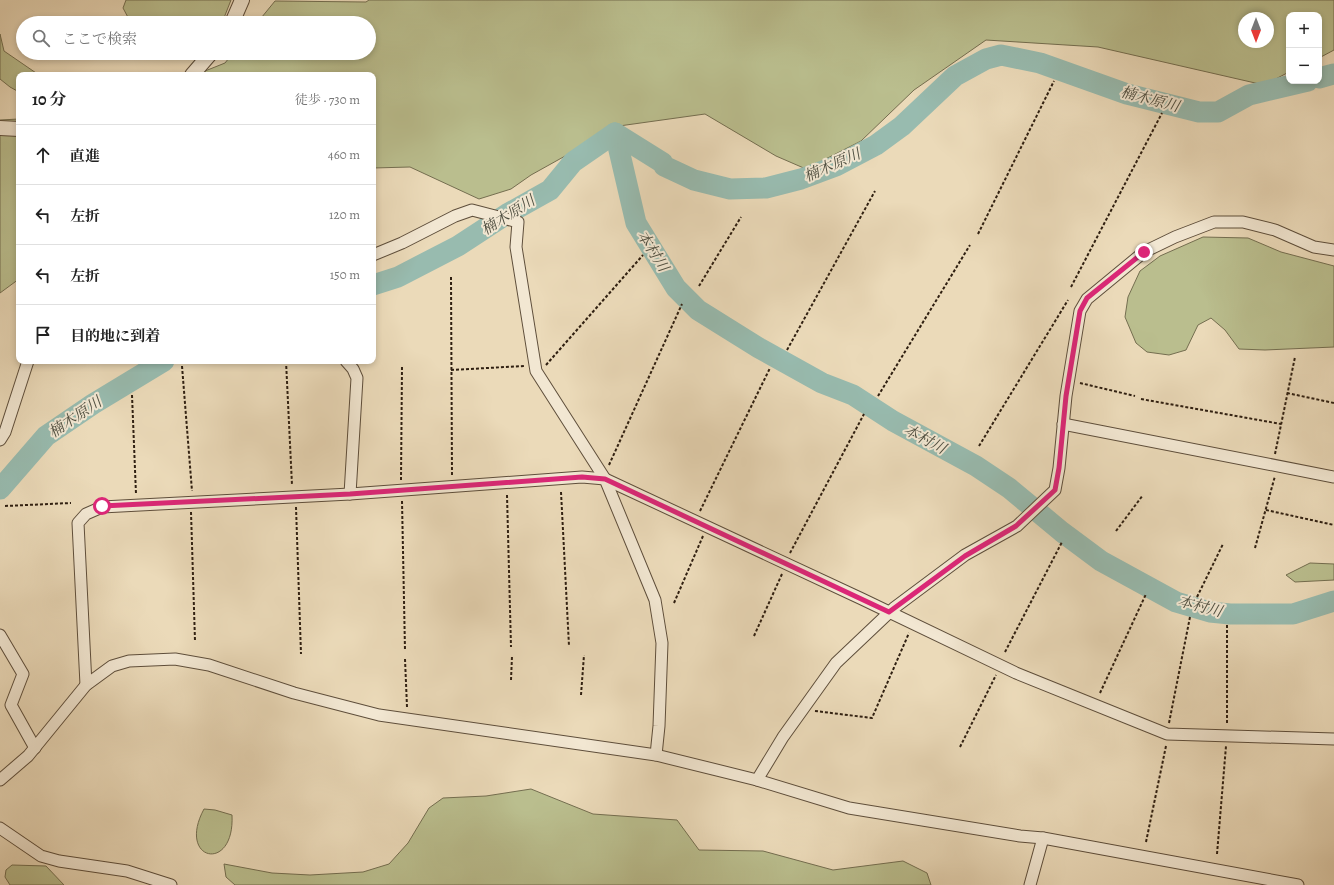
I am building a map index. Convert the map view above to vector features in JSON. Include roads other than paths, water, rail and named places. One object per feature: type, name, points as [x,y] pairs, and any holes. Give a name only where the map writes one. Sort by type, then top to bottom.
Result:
[{"type":"street","points":[[235,16],[242,0]]},
{"type":"street","points":[[195,72],[205,60]]},
{"type":"street","points":[[0,128],[16,129]]},
{"type":"street","points":[[376,254],[472,210],[518,222],[516,247],[536,371],[605,479],[656,600],[662,643],[659,726],[656,755]]},
{"type":"street","points":[[757,780],[783,737],[836,662],[889,612],[965,556],[1016,526],[1055,490],[1064,424],[1066,396],[1080,311],[1087,298],[1144,252],[1175,237],[1214,222],[1243,222],[1275,230],[1314,247],[1334,250]]},
{"type":"street","points":[[0,440],[5,432],[27,364]]},
{"type":"street","points":[[349,364],[357,378],[350,494]]},
{"type":"street","points":[[1064,424],[1334,477]]},
{"type":"street","points":[[86,685],[78,523],[86,514],[102,506],[350,494],[582,477],[605,479],[1016,673],[1167,734],[1334,739]]},
{"type":"street","points":[[0,635],[23,674],[11,705],[35,748]]},
{"type":"street","points":[[0,780],[35,748],[86,685],[112,666],[129,661],[174,659],[209,665],[294,693],[379,715],[656,755],[757,780],[849,808],[1020,836],[1043,838],[1298,885]]},
{"type":"street","points":[[0,828],[41,856],[59,861],[127,871],[171,885]]},
{"type":"street","points":[[1030,885],[1043,838]]},
{"type":"waterway","name":"楠木原川","points":[[615,133],[663,163],[664,166],[694,180],[730,189],[766,188],[801,179],[836,166],[876,145],[902,126],[955,76],[986,59],[1001,55],[1040,63],[1127,94],[1199,112],[1218,112],[1249,95],[1295,84]]},
{"type":"waterway","name":"楠木原川","points":[[1322,77],[1334,74]]},
{"type":"waterway","name":"本村川","points":[[615,133],[636,223],[676,288],[698,310],[759,348],[822,383],[853,395],[893,421],[976,466],[1009,488],[1062,532],[1101,561],[1176,602],[1210,612],[1230,614],[1293,614],[1334,601]]},
{"type":"waterway","name":"楠木原川","points":[[376,284],[398,277],[458,246],[507,214],[550,190],[573,162],[615,133]]},
{"type":"waterway","name":"楠木原川","points":[[0,489],[46,436],[93,404],[159,364]]}]
